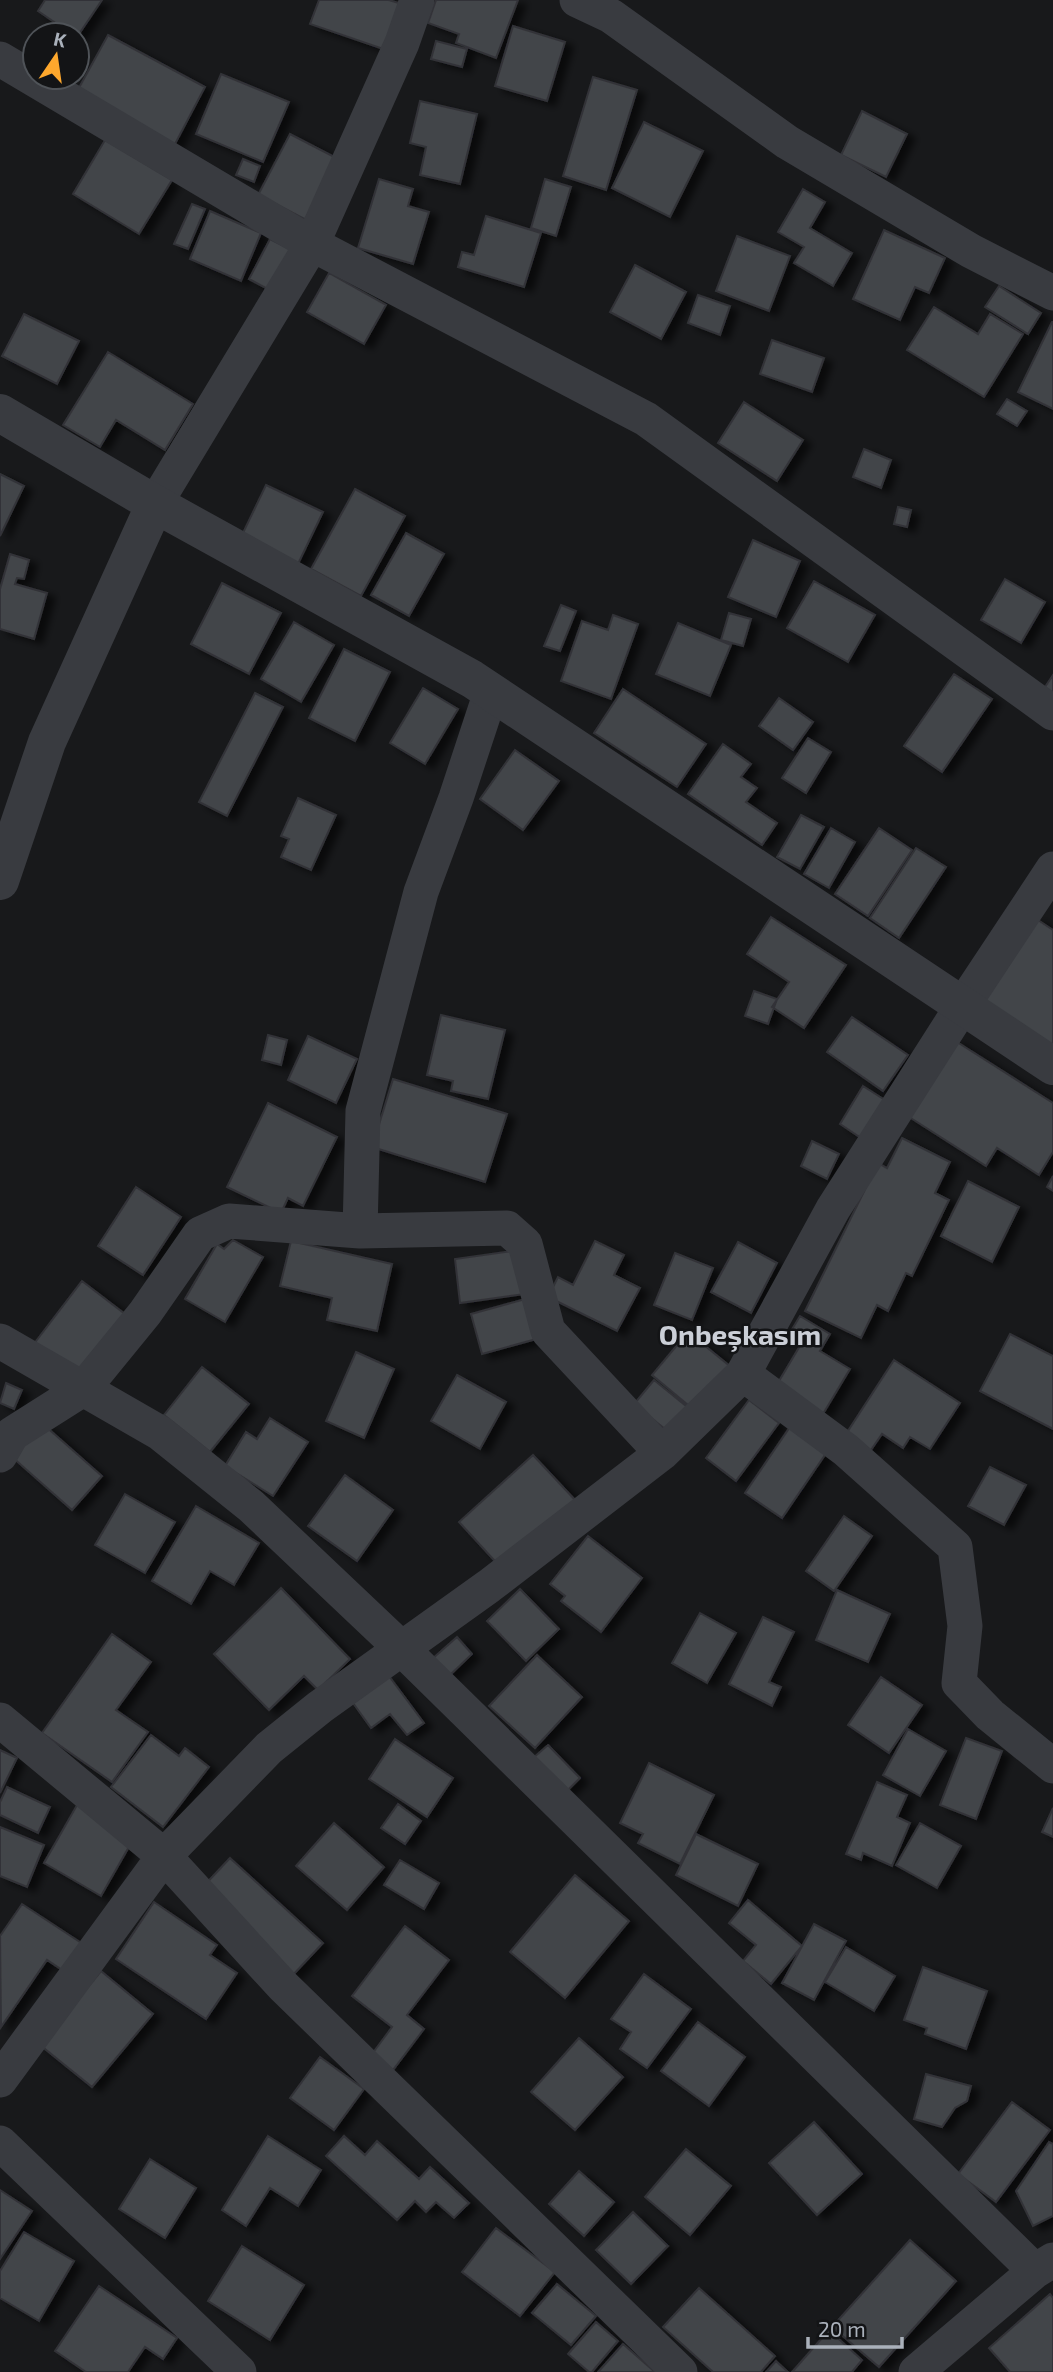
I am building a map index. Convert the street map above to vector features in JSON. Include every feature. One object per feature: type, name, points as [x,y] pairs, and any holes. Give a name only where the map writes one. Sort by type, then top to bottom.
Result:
[{"type":"street","points":[[0,881],[47,742],[155,504],[312,244],[402,43],[417,0]]},
{"type":"street","points":[[577,0],[611,16],[787,142],[971,251],[1053,293]]},
{"type":"street","points":[[0,58],[312,244],[646,419],[1053,713]]},
{"type":"street","points":[[0,413],[155,504],[472,680],[1053,1066]]},
{"type":"street","points":[[360,1231],[363,1111],[421,892],[491,692]]},
{"type":"street","points":[[0,2080],[164,1856],[269,1748],[320,1707],[489,1586],[662,1453],[743,1374],[833,1209],[1053,869]]},
{"type":"street","points":[[0,1455],[12,1434],[83,1389],[145,1313],[200,1234],[229,1221],[360,1231],[507,1228],[525,1244],[548,1331],[662,1453]]},
{"type":"street","points":[[0,1341],[160,1433],[251,1506],[1044,2266],[916,2372]]},
{"type":"street","points":[[743,1374],[846,1450],[955,1547],[965,1626],[959,1684],[990,1715],[1053,1766]]},
{"type":"street","points":[[0,1720],[164,1856],[283,1986],[680,2372]]},
{"type":"street","points":[[0,2143],[239,2372]]},
{"type":"building","points":[[45,0],[102,0],[88,21],[53,21],[38,11]]},
{"type":"building","points":[[319,0],[389,0],[405,5],[389,51],[310,24]]},
{"type":"building","points":[[436,0],[518,0],[496,58],[456,43],[459,34],[428,23]]},
{"type":"building","points":[[513,26],[565,42],[547,101],[495,86]]},
{"type":"building","points":[[108,35],[205,87],[174,146],[76,93],[91,91],[91,66]]},
{"type":"building","points":[[436,41],[467,49],[462,67],[431,59]]},
{"type":"building","points":[[221,74],[289,102],[263,162],[196,134]]},
{"type":"building","points":[[593,77],[637,90],[606,190],[563,176]]},
{"type":"building","points":[[420,101],[477,114],[460,184],[420,175],[426,147],[410,143]]},
{"type":"building","points":[[862,111],[907,134],[886,177],[841,155]]},
{"type":"building","points":[[644,122],[703,151],[670,217],[612,188]]},
{"type":"building","points":[[290,134],[346,163],[314,224],[258,195]]},
{"type":"building","points":[[105,140],[172,180],[139,234],[73,194]]},
{"type":"building","points":[[243,159],[260,166],[254,182],[236,175]]},
{"type":"building","points":[[379,179],[413,189],[408,206],[429,212],[413,264],[358,248]]},
{"type":"building","points":[[545,179],[571,187],[556,236],[531,228]]},
{"type":"building","points":[[803,189],[825,202],[810,228],[852,253],[833,286],[794,263],[804,247],[778,232]]},
{"type":"building","points":[[192,204],[205,209],[188,249],[174,244]]},
{"type":"building","points":[[210,211],[261,233],[241,281],[190,259]]},
{"type":"building","points":[[486,216],[541,233],[524,287],[458,267],[462,252],[474,255]]},
{"type":"building","points":[[884,230],[945,258],[929,293],[915,287],[900,320],[853,299]]},
{"type":"building","points":[[737,236],[790,256],[769,311],[716,291]]},
{"type":"building","points":[[270,239],[292,250],[271,291],[249,279]]},
{"type":"building","points":[[635,265],[686,292],[661,339],[610,312]]},
{"type":"building","points":[[329,273],[386,305],[364,344],[307,312]]},
{"type":"building","points":[[999,286],[1041,313],[1028,334],[985,307]]},
{"type":"building","points":[[698,295],[730,306],[720,335],[688,323]]},
{"type":"building","points":[[934,307],[978,334],[990,314],[1023,334],[984,397],[907,350]]},
{"type":"building","points":[[24,314],[79,341],[57,384],[2,356]]},
{"type":"building","points":[[1053,322],[1053,409],[1018,392]]},
{"type":"building","points":[[772,340],[824,358],[812,392],[760,374]]},
{"type":"building","points":[[108,352],[193,404],[165,450],[116,420],[100,447],[63,425]]},
{"type":"building","points":[[1007,399],[1027,411],[1017,426],[997,414]]},
{"type":"building","points":[[744,402],[803,440],[777,481],[718,443]]},
{"type":"building","points":[[864,449],[891,460],[881,488],[853,477]]},
{"type":"building","points":[[0,474],[24,486],[0,536]]},
{"type":"building","points":[[266,485],[323,512],[298,564],[241,537]]},
{"type":"building","points":[[355,489],[405,516],[361,596],[311,569]]},
{"type":"building","points":[[898,507],[911,510],[907,527],[894,524]]},
{"type":"building","points":[[406,533],[444,554],[409,616],[371,595]]},
{"type":"building","points":[[753,540],[800,561],[776,617],[728,597]]},
{"type":"building","points":[[10,554],[29,560],[24,579],[17,578],[15,584],[47,593],[34,639],[0,629],[0,589]]},
{"type":"building","points":[[1005,579],[1045,602],[1021,643],[981,620]]},
{"type":"building","points":[[814,581],[875,615],[848,662],[787,628]]},
{"type":"building","points":[[222,583],[281,613],[249,674],[191,644]]},
{"type":"building","points":[[561,605],[576,611],[560,651],[544,646]]},
{"type":"building","points":[[729,613],[751,619],[743,646],[721,640]]},
{"type":"building","points":[[613,615],[638,624],[611,699],[561,681],[582,621],[608,630]]},
{"type":"building","points":[[294,622],[334,645],[301,702],[261,679]]},
{"type":"building","points":[[678,623],[731,645],[710,696],[656,674]]},
{"type":"building","points":[[344,649],[390,672],[355,741],[309,718]]},
{"type":"building","points":[[954,674],[992,699],[942,772],[904,746]]},
{"type":"building","points":[[1053,675],[1053,693],[1045,687]]},
{"type":"building","points":[[423,688],[458,709],[425,764],[390,743]]},
{"type":"building","points":[[623,689],[706,744],[677,787],[594,733]]},
{"type":"building","points":[[255,693],[283,707],[227,816],[199,802]]},
{"type":"building","points":[[779,698],[813,722],[793,750],[759,726]]},
{"type":"building","points":[[808,738],[831,752],[806,793],[782,778]]},
{"type":"building","points":[[723,744],[751,764],[741,777],[757,788],[746,802],[777,823],[762,845],[688,794]]},
{"type":"building","points":[[515,750],[559,781],[523,830],[480,799]]},
{"type":"building","points":[[298,798],[336,815],[311,870],[281,857],[289,839],[281,836]]},
{"type":"building","points":[[801,815],[824,827],[800,869],[777,857]]},
{"type":"building","points":[[831,828],[855,842],[829,888],[804,874]]},
{"type":"building","points":[[879,828],[912,850],[868,916],[835,894]]},
{"type":"building","points":[[916,848],[946,867],[899,938],[870,918]]},
{"type":"building","points":[[771,917],[846,965],[804,1028],[772,1007],[789,982],[747,954]]},
{"type":"building","points":[[1035,918],[1053,930],[1053,1048],[980,998]]},
{"type":"building","points":[[754,991],[777,999],[768,1024],[745,1016]]},
{"type":"building","points":[[441,1015],[505,1030],[488,1099],[451,1091],[453,1081],[427,1075]]},
{"type":"building","points":[[852,1017],[908,1055],[883,1091],[827,1052]]},
{"type":"building","points":[[268,1035],[287,1040],[281,1065],[262,1060]]},
{"type":"building","points":[[308,1036],[357,1059],[336,1103],[288,1080]]},
{"type":"building","points":[[954,1040],[1053,1103],[1053,1152],[1039,1175],[997,1148],[986,1166],[906,1115]]},
{"type":"building","points":[[393,1079],[507,1114],[485,1182],[372,1147]]},
{"type":"building","points":[[863,1086],[885,1100],[861,1138],[840,1124]]},
{"type":"building","points":[[268,1103],[337,1137],[303,1206],[288,1198],[281,1213],[227,1187]]},
{"type":"building","points":[[902,1138],[950,1162],[935,1193],[949,1200],[912,1276],[906,1273],[888,1311],[877,1305],[861,1338],[805,1311],[878,1163],[887,1168]]},
{"type":"building","points":[[812,1141],[839,1154],[827,1179],[801,1166]]},
{"type":"building","points":[[1053,1176],[1053,1191],[1047,1187]]},
{"type":"building","points":[[968,1181],[1019,1207],[992,1262],[941,1236]]},
{"type":"building","points":[[136,1187],[181,1217],[143,1275],[98,1246]]},
{"type":"building","points":[[233,1240],[263,1257],[225,1322],[185,1299],[217,1244],[224,1249]]},
{"type":"building","points":[[291,1241],[392,1264],[377,1331],[327,1320],[332,1298],[280,1286]]},
{"type":"building","points":[[595,1241],[624,1255],[614,1275],[640,1288],[617,1331],[548,1297],[558,1277],[573,1285]]},
{"type":"building","points":[[738,1242],[777,1263],[751,1313],[711,1292]]},
{"type":"building","points":[[520,1250],[525,1294],[460,1303],[455,1259]]},
{"type":"building","points":[[675,1253],[713,1268],[692,1320],[654,1305]]},
{"type":"building","points":[[82,1281],[125,1314],[76,1378],[33,1345]]},
{"type":"building","points":[[529,1298],[540,1338],[482,1354],[471,1314]]},
{"type":"building","points":[[800,1316],[830,1334],[820,1351],[850,1369],[823,1414],[776,1386],[801,1344],[788,1336]]},
{"type":"building","points":[[688,1332],[731,1367],[694,1410],[652,1375]]},
{"type":"building","points":[[1010,1334],[1053,1356],[1053,1429],[980,1391]]},
{"type":"building","points":[[356,1352],[394,1369],[364,1438],[326,1421]]},
{"type":"building","points":[[894,1360],[960,1403],[930,1449],[910,1437],[903,1448],[882,1434],[869,1453],[844,1437]]},
{"type":"building","points":[[202,1367],[249,1404],[210,1452],[164,1415]]},
{"type":"building","points":[[457,1375],[506,1402],[480,1449],[431,1421]]},
{"type":"building","points":[[654,1380],[691,1410],[671,1434],[634,1404]]},
{"type":"building","points":[[6,1383],[22,1390],[14,1409],[0,1403]]},
{"type":"building","points":[[749,1400],[779,1423],[736,1481],[706,1458]]},
{"type":"building","points":[[270,1418],[308,1442],[273,1496],[225,1466],[246,1432],[257,1439]]},
{"type":"building","points":[[43,1424],[102,1476],[72,1510],[12,1457]]},
{"type":"building","points":[[792,1424],[829,1449],[782,1518],[745,1493]]},
{"type":"building","points":[[533,1455],[577,1502],[503,1570],[459,1522]]},
{"type":"building","points":[[990,1467],[1026,1485],[1004,1525],[968,1506]]},
{"type":"building","points":[[345,1475],[393,1510],[357,1561],[308,1526]]},
{"type":"building","points":[[125,1494],[175,1522],[145,1573],[95,1545]]},
{"type":"building","points":[[196,1506],[259,1543],[234,1585],[210,1571],[191,1604],[152,1581]]},
{"type":"building","points":[[844,1516],[872,1536],[834,1591],[806,1571]]},
{"type":"building","points":[[588,1536],[642,1578],[601,1632],[561,1601],[565,1596],[550,1584]]},
{"type":"building","points":[[281,1588],[350,1659],[318,1690],[304,1676],[269,1710],[214,1654]]},
{"type":"building","points":[[520,1589],[559,1629],[526,1661],[487,1621]]},
{"type":"building","points":[[837,1590],[890,1614],[868,1662],[816,1640]]},
{"type":"building","points":[[700,1613],[736,1633],[707,1683],[672,1663]]},
{"type":"building","points":[[763,1617],[794,1632],[769,1682],[781,1687],[772,1706],[729,1684]]},
{"type":"building","points":[[112,1634],[151,1662],[116,1710],[148,1732],[112,1782],[42,1733]]},
{"type":"building","points":[[457,1637],[472,1654],[448,1677],[432,1659]]},
{"type":"building","points":[[537,1655],[582,1697],[535,1748],[489,1706]]},
{"type":"building","points":[[389,1676],[424,1723],[407,1735],[390,1714],[371,1728],[353,1703]]},
{"type":"building","points":[[881,1677],[922,1705],[889,1753],[848,1725]]},
{"type":"building","points":[[908,1729],[946,1751],[920,1796],[883,1775]]},
{"type":"building","points":[[151,1735],[179,1756],[185,1748],[209,1767],[163,1827],[111,1787]]},
{"type":"building","points":[[966,1738],[1002,1751],[976,1819],[940,1805]]},
{"type":"building","points":[[395,1739],[453,1778],[427,1817],[369,1779]]},
{"type":"building","points":[[548,1745],[580,1778],[566,1792],[533,1758]]},
{"type":"building","points":[[0,1750],[17,1758],[0,1793]]},
{"type":"building","points":[[649,1763],[714,1795],[680,1864],[638,1843],[643,1834],[620,1823]]},
{"type":"building","points":[[877,1782],[907,1795],[897,1817],[910,1823],[892,1866],[863,1853],[861,1860],[846,1854]]},
{"type":"building","points":[[7,1787],[50,1807],[38,1833],[0,1815],[0,1802]]},
{"type":"building","points":[[398,1804],[421,1821],[405,1844],[381,1828]]},
{"type":"building","points":[[77,1805],[134,1838],[101,1896],[44,1863]]},
{"type":"building","points":[[1053,1808],[1053,1837],[1042,1832]]},
{"type":"building","points":[[334,1823],[384,1867],[347,1910],[296,1866]]},
{"type":"building","points":[[920,1823],[961,1846],[937,1888],[896,1865]]},
{"type":"building","points":[[0,1827],[44,1845],[27,1887],[0,1876]]},
{"type":"building","points":[[696,1834],[758,1864],[738,1906],[676,1875]]},
{"type":"building","points":[[230,1858],[323,1943],[292,1976],[199,1891]]},
{"type":"building","points":[[400,1860],[439,1883],[424,1909],[384,1885]]},
{"type":"building","points":[[575,1875],[629,1921],[565,1998],[510,1952]]},
{"type":"building","points":[[748,1900],[802,1946],[771,1984],[743,1961],[756,1945],[729,1923]]},
{"type":"building","points":[[154,1902],[217,1945],[210,1955],[237,1973],[206,2019],[116,1959]]},
{"type":"building","points":[[22,1904],[86,1946],[68,1974],[47,1960],[1,2027],[0,1936]]},
{"type":"building","points":[[814,1924],[846,1941],[814,2000],[782,1983]]},
{"type":"building","points":[[405,1926],[449,1960],[407,2015],[424,2029],[393,2070],[372,2054],[392,2027],[352,1996]]},
{"type":"building","points":[[846,1947],[895,1976],[874,2011],[825,1982]]},
{"type":"building","points":[[923,1967],[987,1991],[966,2049],[925,2034],[927,2028],[904,2020]]},
{"type":"building","points":[[101,1971],[153,2014],[92,2087],[40,2045]]},
{"type":"building","points":[[644,1974],[691,2009],[647,2068],[620,2049],[631,2032],[611,2019]]},
{"type":"building","points":[[698,2022],[745,2057],[709,2106],[661,2071]]},
{"type":"building","points":[[579,2038],[623,2077],[575,2130],[531,2092]]},
{"type":"building","points":[[320,2057],[364,2089],[334,2130],[290,2098]]},
{"type":"building","points":[[926,2074],[971,2086],[967,2101],[955,2108],[942,2127],[914,2119]]},
{"type":"building","points":[[1012,2102],[1050,2130],[996,2202],[958,2174]]},
{"type":"building","points":[[814,2122],[862,2174],[817,2215],[769,2163]]},
{"type":"building","points":[[268,2136],[321,2170],[298,2206],[270,2188],[246,2226],[222,2210]]},
{"type":"building","points":[[344,2136],[365,2155],[377,2141],[419,2179],[430,2167],[469,2203],[454,2218],[436,2202],[426,2212],[415,2201],[397,2220],[326,2156]]},
{"type":"building","points":[[1049,2142],[1053,2144],[1053,2216],[1033,2226],[1016,2191]]},
{"type":"building","points":[[686,2149],[731,2186],[690,2235],[645,2197]]},
{"type":"building","points":[[150,2159],[196,2188],[165,2238],[119,2209]]},
{"type":"building","points":[[579,2171],[614,2202],[584,2236],[549,2204]]},
{"type":"building","points":[[0,2190],[32,2211],[0,2259]]},
{"type":"building","points":[[633,2212],[668,2246],[631,2284],[596,2250]]},
{"type":"building","points":[[496,2228],[555,2272],[520,2316],[462,2272]]},
{"type":"building","points":[[24,2232],[74,2261],[39,2321],[0,2298],[0,2271]]},
{"type":"building","points":[[910,2240],[956,2281],[879,2367],[832,2327]]},
{"type":"building","points":[[242,2246],[304,2285],[270,2340],[208,2301]]},
{"type":"building","points":[[557,2284],[596,2316],[571,2345],[532,2313]]},
{"type":"building","points":[[99,2286],[177,2338],[163,2359],[145,2347],[128,2372],[86,2372],[55,2351]]},
{"type":"building","points":[[699,2288],[775,2356],[761,2372],[713,2372],[663,2327]]},
{"type":"building","points":[[1050,2294],[1053,2298],[1053,2372],[1010,2372],[989,2348]]},
{"type":"building","points":[[596,2322],[618,2341],[592,2372],[589,2372],[568,2354]]},
{"type":"building","points":[[829,2330],[862,2360],[852,2372],[792,2372]]},
{"type":"building","points":[[623,2344],[655,2372],[598,2372]]},
{"type":"building","points":[[776,2361],[788,2372],[766,2372]]},
{"type":"district","name":"Onbeşkasım","points":[[740,1335]]}]
